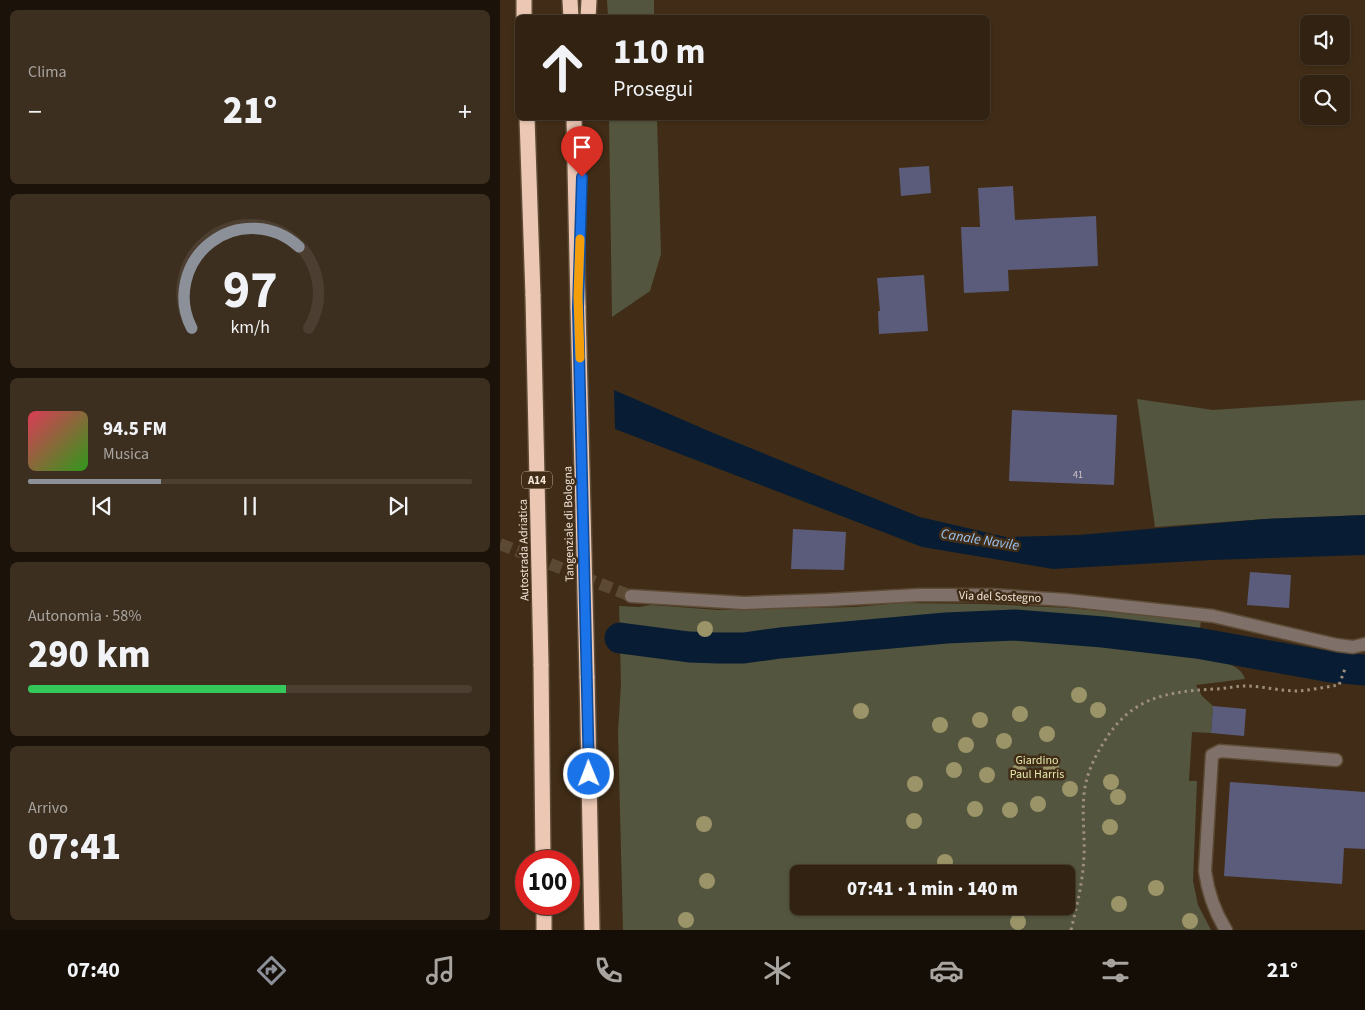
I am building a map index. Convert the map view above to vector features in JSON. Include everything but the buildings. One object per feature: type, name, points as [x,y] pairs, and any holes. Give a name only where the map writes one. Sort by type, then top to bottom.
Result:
[{"type":"highway","points":[[524,0],[524,15]]},
{"type":"highway","points":[[570,0],[571,15]]},
{"type":"highway","points":[[588,15],[589,0]]},
{"type":"highway","name":"Autostrada Adriatica","points":[[527,120],[541,664],[543,850]]},
{"type":"highway","name":"Tangenziale di Bologna","points":[[574,120],[592,930]]},
{"type":"highway","points":[[578,302],[583,120]]},
{"type":"highway","points":[[544,915],[544,930]]},
{"type":"lane","name":"Via del Sostegno","points":[[631,596],[744,603],[918,595],[1066,600],[1214,616],[1337,645],[1353,646],[1365,644]]},
{"type":"lane","points":[[1226,930],[1211,902],[1205,871],[1212,755],[1220,751],[1336,760]]},
{"type":"path","points":[[1071,930],[1083,874],[1085,786],[1097,752],[1119,721],[1130,710],[1164,695],[1188,691],[1247,686],[1298,691],[1339,685],[1348,662]]},
{"type":"green space","points":[[607,0],[654,0],[654,15],[608,15]]},
{"type":"green space","points":[[609,120],[657,120],[661,254],[650,291],[612,317]]},
{"type":"green space","points":[[1137,399],[1213,410],[1365,400],[1365,515],[1265,519],[1155,527]]},
{"type":"green space","name":"Giardino Paul Harris","points":[[900,603],[984,604],[1069,608],[1201,621],[1196,657],[1231,665],[1242,673],[1245,679],[1196,685],[1202,696],[1213,706],[1211,733],[1192,732],[1189,781],[1197,781],[1193,881],[1198,905],[1211,930],[623,930],[618,732],[621,684],[619,606],[639,607],[651,605],[718,610],[856,607]]},
{"type":"water","points":[[614,390],[711,432],[920,517],[1006,537],[1078,535],[1265,519],[1365,515],[1365,555],[1212,560],[1053,569],[922,547],[615,429]]},
{"type":"water","points":[[1358,657],[1365,659],[1365,683],[1349,682]]},
{"type":"waterway","name":"Canale Navile","points":[[620,638],[689,647],[744,648],[946,628],[1015,625],[1103,632],[1197,643],[1331,667],[1365,670]]},
{"type":"tunnel","points":[[500,544],[631,596]]},
{"type":"slow traffic","points":[[580,239],[578,296],[580,358]]},
{"type":"route","points":[[582,177],[578,308],[589,774]]}]
